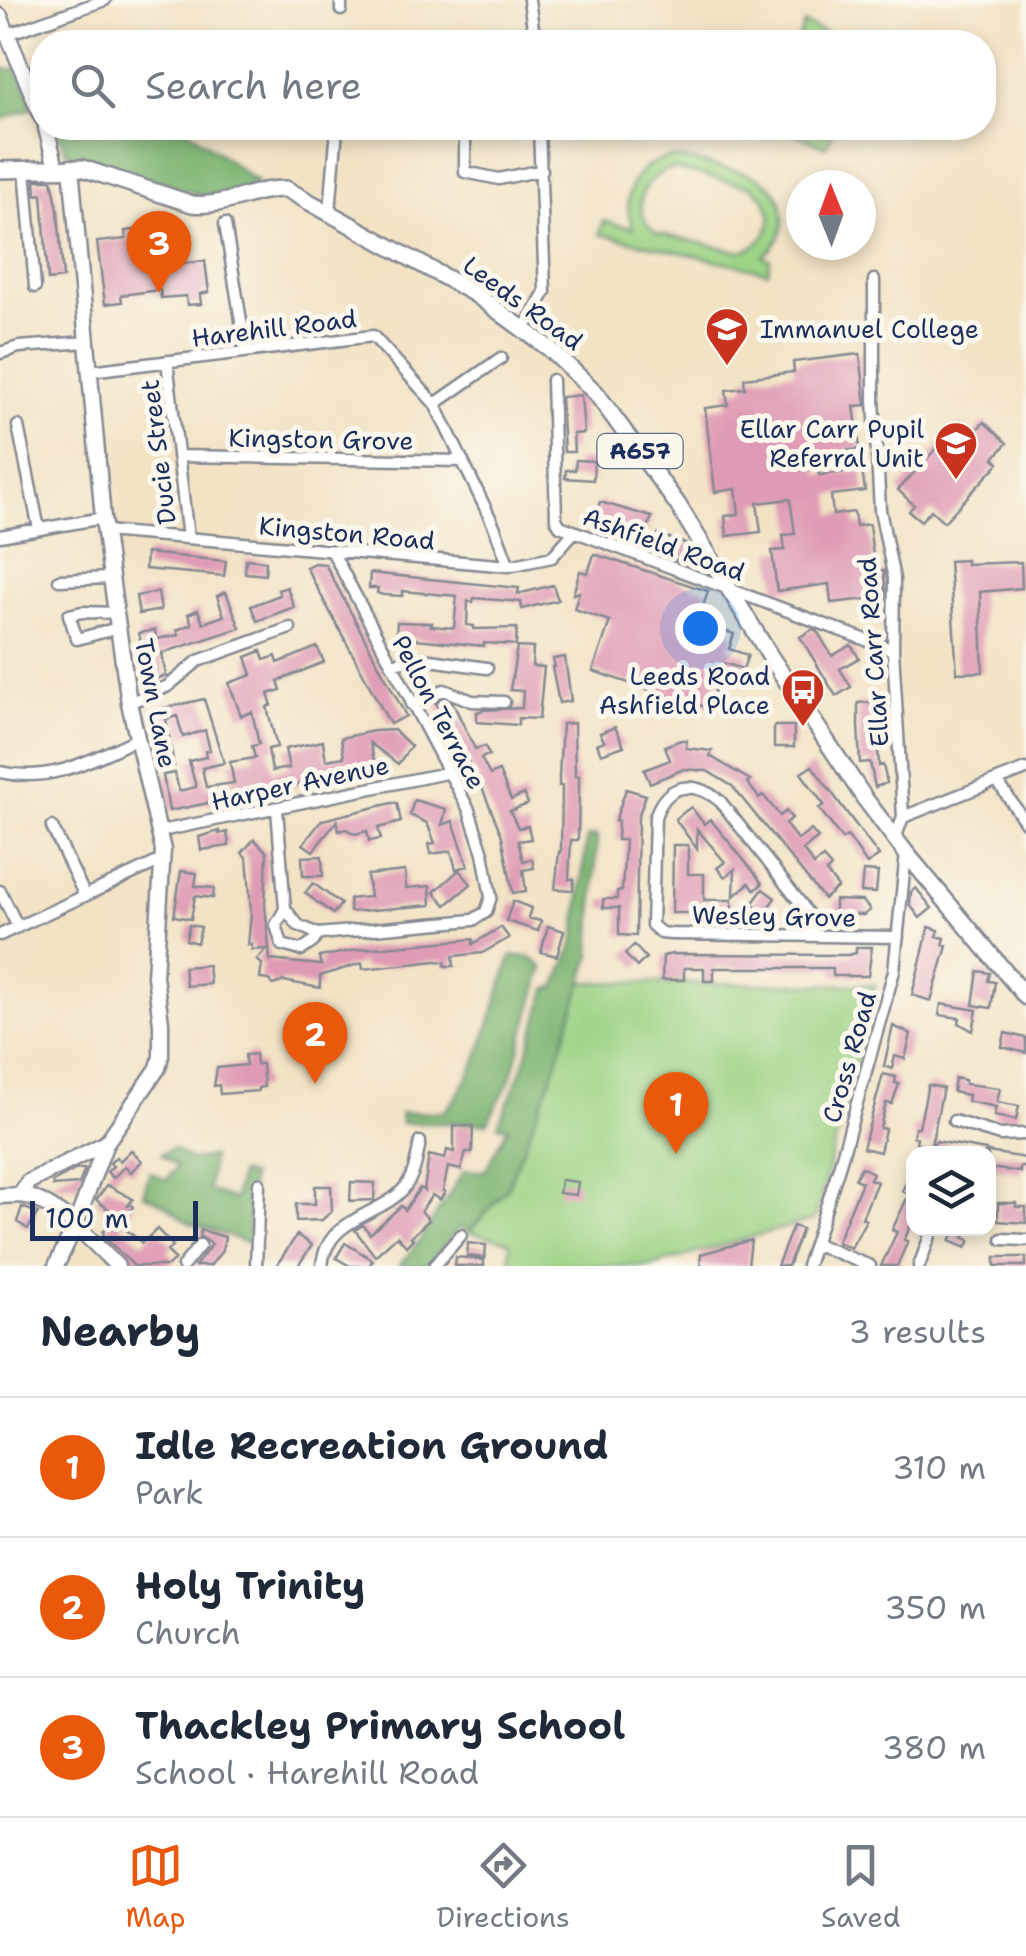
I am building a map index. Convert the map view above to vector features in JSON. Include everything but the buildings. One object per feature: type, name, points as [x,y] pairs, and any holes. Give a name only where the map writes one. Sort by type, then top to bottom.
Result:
[{"type":"main road","name":"Leeds Road","points":[[0,170],[63,167],[96,171],[192,204],[210,206],[270,188],[286,189],[475,294],[524,329],[596,393],[678,505],[855,783],[901,846],[1026,997]]},
{"type":"street","points":[[8,34],[105,0]]},
{"type":"street","points":[[529,0],[535,30]]},
{"type":"street","points":[[0,16],[30,88]]},
{"type":"street","name":"Town Lane","points":[[51,140],[63,167],[88,342],[104,524],[129,703],[164,859],[155,976],[161,1056],[158,1068],[106,1143],[76,1226],[56,1266]]},
{"type":"street","points":[[330,212],[336,140]]},
{"type":"street","points":[[464,140],[465,172],[500,179],[542,170]]},
{"type":"street","points":[[524,329],[545,292],[540,140]]},
{"type":"street","points":[[24,168],[35,288]]},
{"type":"street","points":[[225,224],[246,351]]},
{"type":"street","name":"Ellar Carr Road","points":[[874,280],[874,399],[880,510],[894,579],[901,846]]},
{"type":"street","name":"Harehill Road","points":[[90,371],[373,336],[435,404],[509,566]]},
{"type":"street","points":[[0,353],[18,347],[88,342]]},
{"type":"street","points":[[435,404],[501,358]]},
{"type":"street","name":"Ducie Street","points":[[167,361],[188,538]]},
{"type":"street","name":"Ashfield Road","points":[[552,380],[556,518],[560,526],[893,650]]},
{"type":"street","points":[[18,426],[39,529]]},
{"type":"street","name":"Kingston Grove","points":[[178,456],[463,461]]},
{"type":"street","name":"Kingston Road","points":[[0,536],[104,524],[188,538],[332,553],[509,566],[552,557],[574,532]]},
{"type":"street","name":"Pellon Terrace","points":[[318,934],[473,920],[486,912],[490,897],[483,853],[469,810],[332,553]]},
{"type":"street","points":[[59,580],[111,578]]},
{"type":"street","points":[[129,703],[168,686],[198,661],[290,628]]},
{"type":"street","points":[[391,664],[416,658],[487,668]]},
{"type":"street","points":[[411,704],[444,690],[465,700],[504,702]]},
{"type":"street","points":[[0,772],[26,776],[58,774],[139,738]]},
{"type":"street","points":[[903,817],[1026,769]]},
{"type":"street","name":"Harper Avenue","points":[[160,831],[446,773]]},
{"type":"street","points":[[997,781],[1026,823]]},
{"type":"street","name":"Wesley Grove","points":[[813,936],[810,918],[720,801],[694,786],[669,793],[655,816],[652,925],[660,932],[671,934],[813,936],[898,937]]},
{"type":"street","points":[[277,809],[284,910],[276,925],[282,944],[302,950],[318,934],[298,924],[284,910]]},
{"type":"street","points":[[52,827],[85,896]]},
{"type":"street","name":"Cross Road","points":[[807,1266],[894,971],[901,846]]},
{"type":"street","points":[[0,935],[164,859]]},
{"type":"street","points":[[0,890],[18,927]]},
{"type":"street","points":[[954,1122],[1000,1136],[1026,1134]]},
{"type":"street","points":[[322,1266],[323,1255],[350,1221],[388,1202],[404,1188],[420,1142]]},
{"type":"street","points":[[20,1194],[28,1182],[106,1143]]},
{"type":"street","points":[[256,1266],[259,1183]]},
{"type":"street","points":[[0,1188],[0,1196],[20,1194],[34,1198],[76,1226],[118,1266]]},
{"type":"street","points":[[434,1266],[460,1235]]},
{"type":"street","points":[[919,1266],[930,1236]]},
{"type":"street","points":[[1002,1239],[1026,1240]]},
{"type":"street","points":[[183,1266],[200,1244]]},
{"type":"street","points":[[816,1244],[870,1266]]},
{"type":"green space","points":[[0,69],[17,69],[30,96],[30,109],[0,120]]},
{"type":"green space","points":[[61,140],[202,140],[258,183],[229,193],[202,196],[66,153]]},
{"type":"green space","points":[[809,140],[829,140],[826,147]]},
{"type":"green space","points":[[668,158],[691,160],[749,174],[769,185],[781,203],[783,222],[778,239],[763,256],[770,259],[768,272],[600,234],[603,221],[633,228],[629,194],[639,175]],"holes":[[[674,169],[752,187],[765,199],[771,216],[761,240],[744,250],[656,233],[643,215],[642,195],[646,186],[653,178]]]},
{"type":"green space","points":[[597,836],[591,956],[551,1079],[507,1188],[469,1232],[460,1227],[426,1266],[399,1266],[464,1171],[485,1171],[508,1127],[498,1125],[522,1070],[547,989],[556,987],[575,940],[587,837]]},
{"type":"green space","points":[[512,956],[530,957],[543,968],[511,1078],[487,1123],[401,1123],[400,1113],[444,1112],[458,1094],[478,1057]]},
{"type":"green space","points":[[580,982],[876,985],[815,1219],[651,1266],[510,1266],[510,1242],[469,1232],[507,1188],[551,1079]]},
{"type":"green space","points":[[173,1148],[191,1160],[212,1157],[208,1190],[234,1200],[240,1173],[251,1176],[248,1243],[187,1222],[143,1194],[150,1172],[166,1180],[177,1167],[161,1154]]},
{"type":"place","name":"Thackley Primary School","points":[[159,293]]},
{"type":"place","name":"Immanuel College","points":[[727,367]]},
{"type":"place","name":"Ellar Carr Pupil Referral Unit","points":[[956,481]]},
{"type":"place","name":"Leeds Road Ashfield Place","points":[[803,728]]},
{"type":"place","name":"Holy Trinity","points":[[315,1084]]},
{"type":"place","name":"Idle Recreation Ground","points":[[676,1154]]}]
